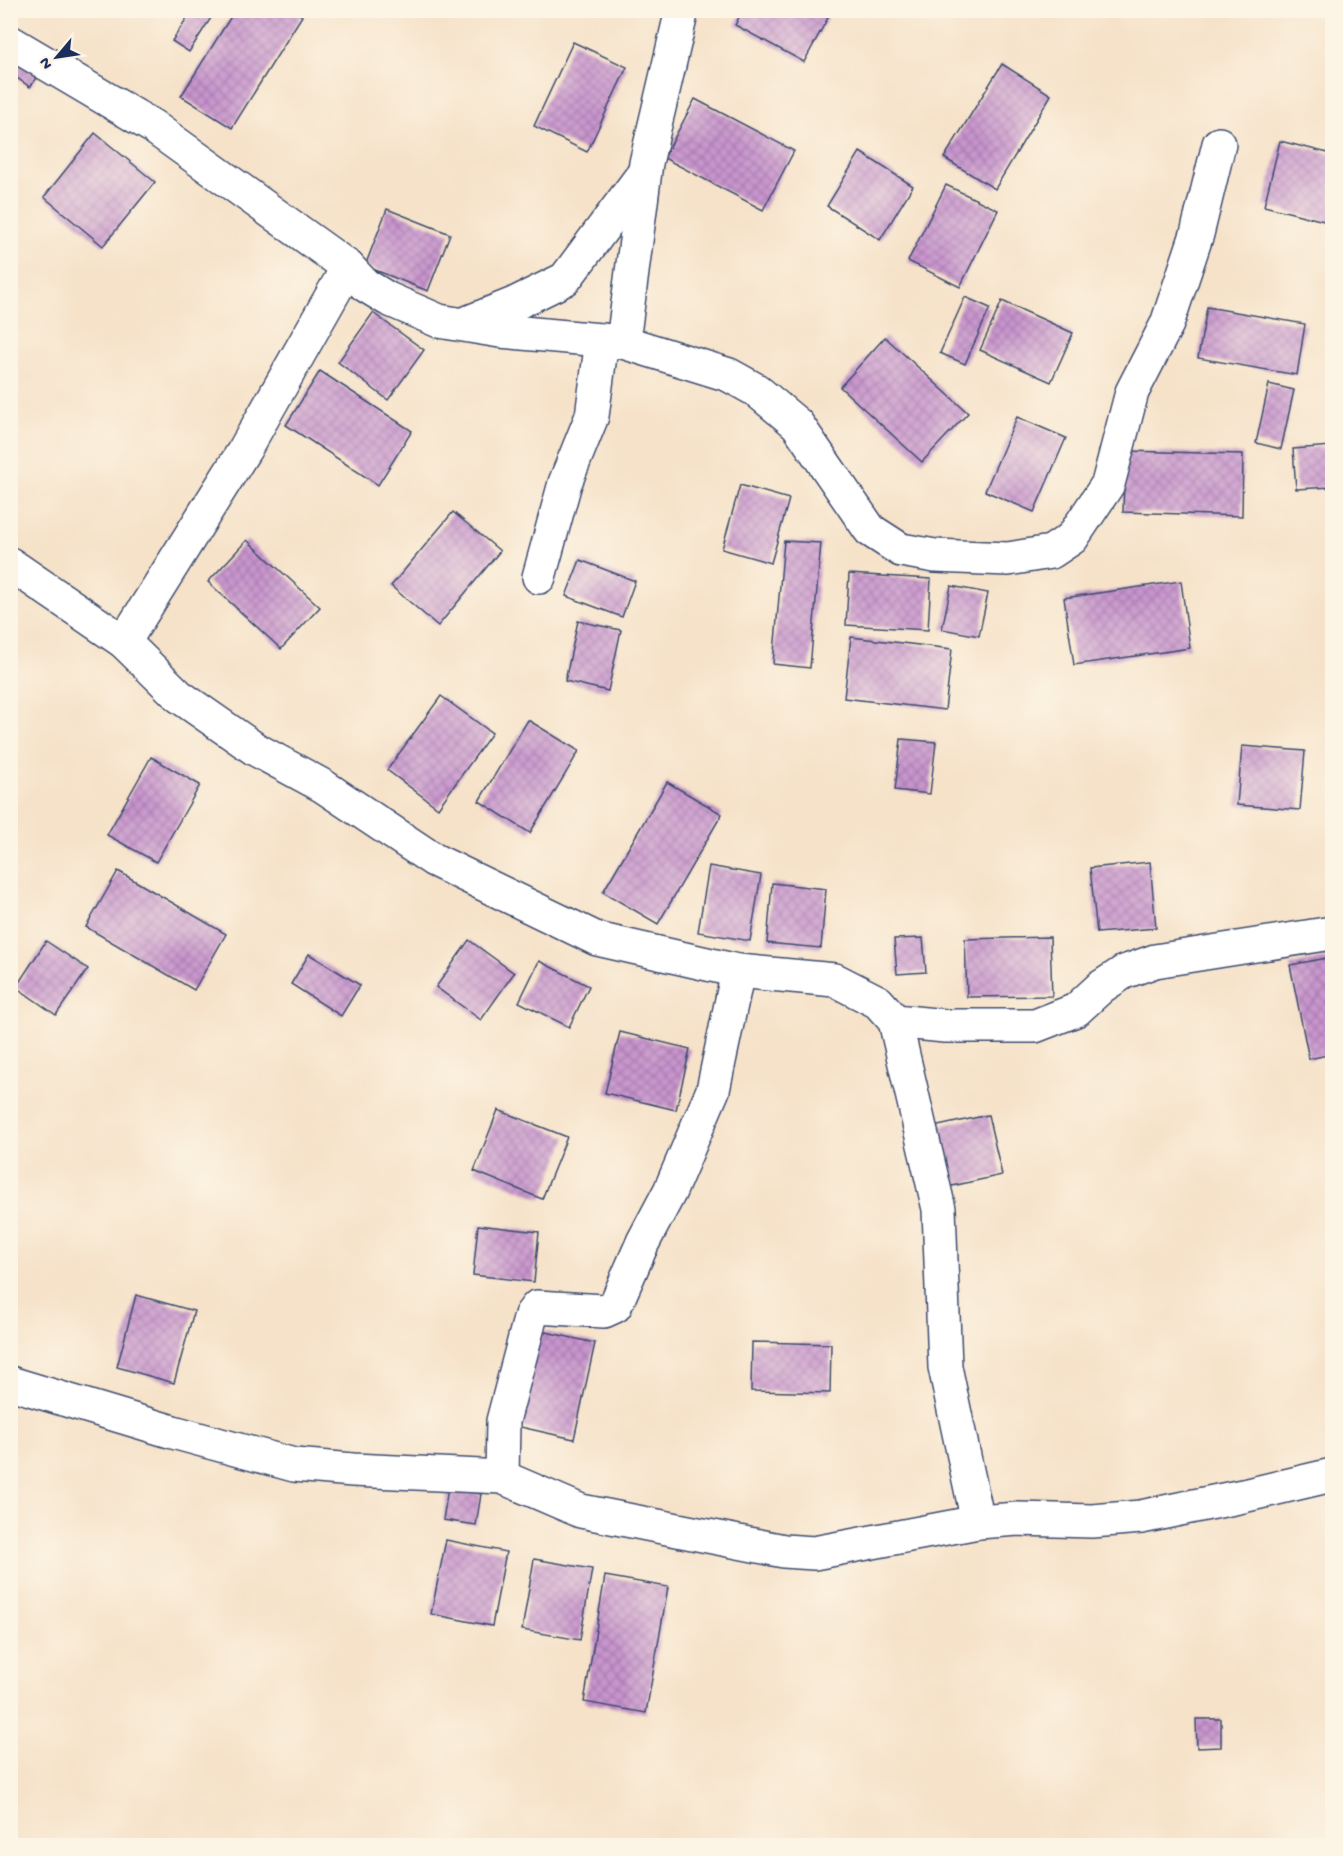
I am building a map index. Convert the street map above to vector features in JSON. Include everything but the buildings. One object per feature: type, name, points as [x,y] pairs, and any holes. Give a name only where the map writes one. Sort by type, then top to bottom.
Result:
[{"type":"street","points":[[539,577],[565,483],[592,416],[613,341],[644,172],[682,10]]},
{"type":"street","points":[[10,42],[152,126],[348,267],[365,285],[388,299],[439,321],[500,331],[613,341],[729,375],[756,390],[797,424],[870,530],[901,550],[935,555],[1008,559],[1051,552],[1072,538],[1108,484],[1132,392],[1167,324],[1197,234],[1220,144]]},
{"type":"street","points":[[464,324],[514,304],[565,279],[644,172]]},
{"type":"street","points":[[124,642],[245,449],[348,267]]},
{"type":"street","points":[[10,564],[124,642],[179,696],[226,729],[255,749],[323,786],[434,860],[597,939],[738,972],[835,980],[878,1002],[895,1021],[939,1209],[945,1367],[978,1521]]},
{"type":"street","points":[[895,1021],[945,1026],[1035,1026],[1076,1010],[1101,987],[1124,972],[1155,961],[1332,933]]},
{"type":"street","points":[[502,1477],[503,1421],[531,1315],[537,1307],[603,1311],[615,1306],[643,1242],[670,1191],[713,1090],[738,972]]},
{"type":"street","points":[[10,1383],[173,1432],[294,1465],[502,1477],[581,1511],[784,1551],[814,1553],[978,1521],[1092,1521],[1141,1517],[1332,1475]]}]
